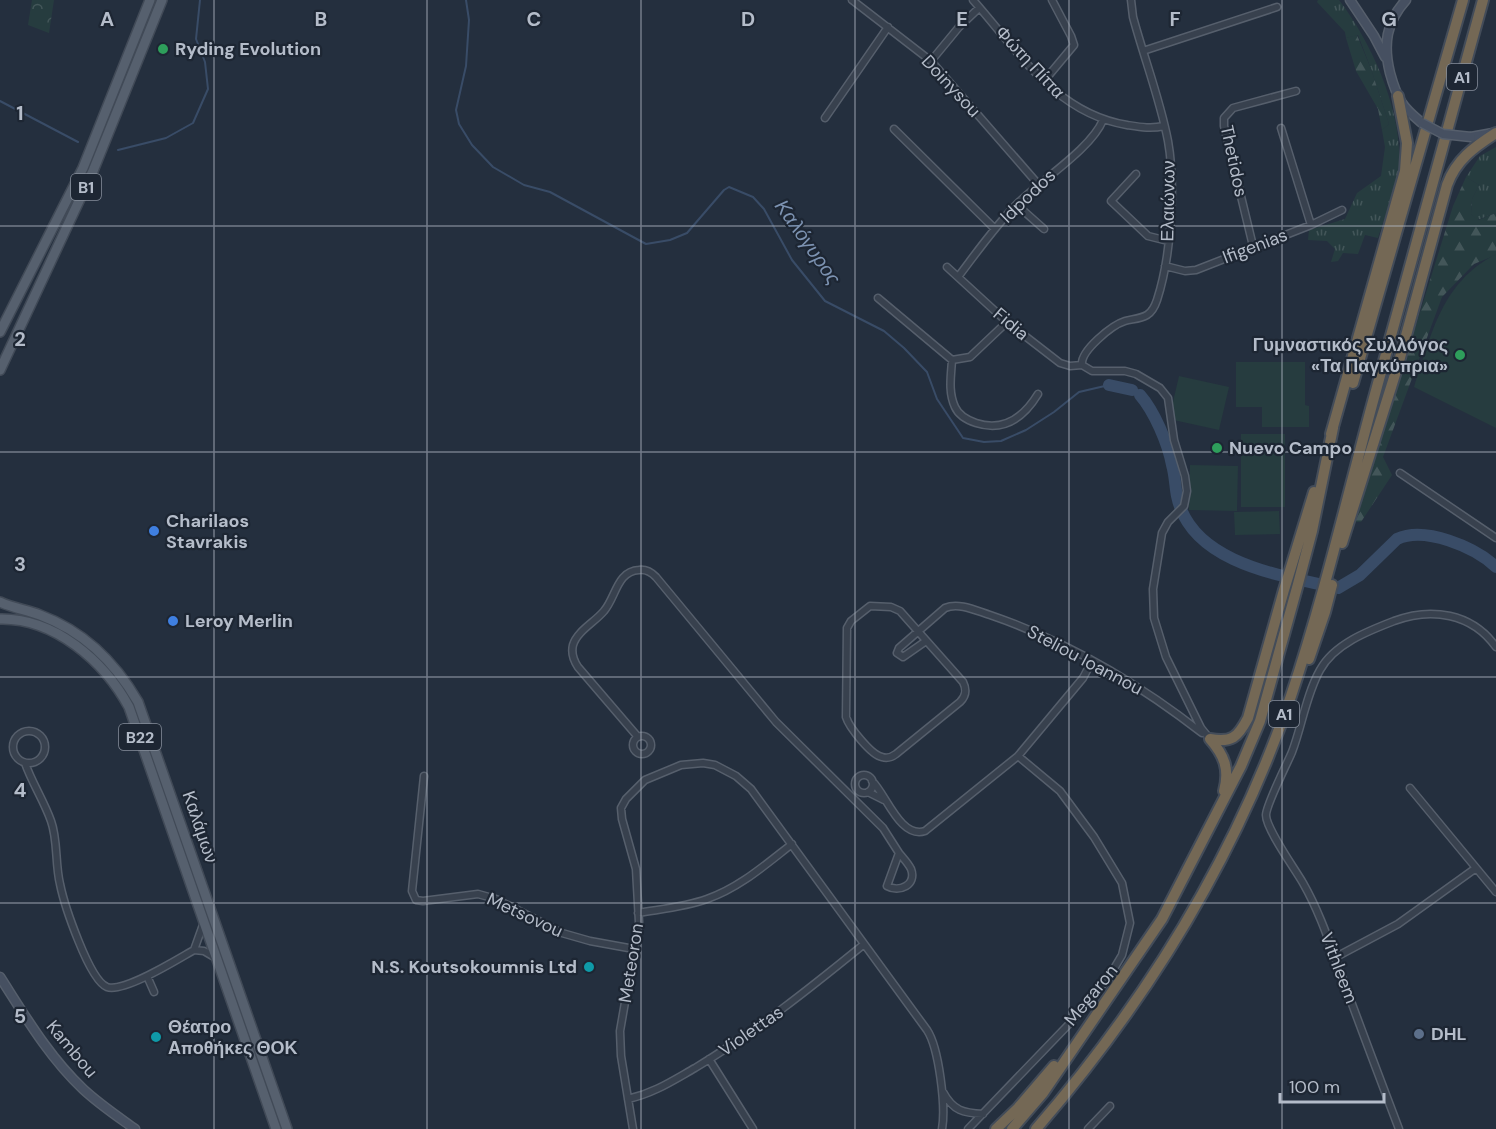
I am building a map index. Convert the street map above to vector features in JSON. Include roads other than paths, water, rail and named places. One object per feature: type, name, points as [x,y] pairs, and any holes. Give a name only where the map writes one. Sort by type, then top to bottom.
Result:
[{"type":"highway","name":"A1","points":[[1012,1129],[1044,1093],[1162,919],[1241,765],[1260,721],[1463,0]]},
{"type":"highway","name":"A1","points":[[1036,1129],[1120,1025],[1157,971],[1187,921],[1233,834],[1259,778],[1327,591],[1483,0]]},
{"type":"highway","points":[[1210,739],[1219,741],[1232,739],[1240,733],[1248,718],[1333,428],[1405,171],[1407,143],[1398,96]]},
{"type":"highway","points":[[1340,539],[1398,365],[1447,185],[1452,173],[1463,158],[1496,133]]},
{"type":"highway","points":[[1312,530],[1333,428]]},
{"type":"highway","points":[[1210,739],[1226,764],[1227,783],[1221,805]]},
{"type":"highway","points":[[996,1129],[1037,1087],[1100,1011]]},
{"type":"main road","name":"B1","points":[[0,332],[83,168],[150,0]]},
{"type":"main road","name":"B1","points":[[0,370],[93,171],[162,0]]},
{"type":"main road","points":[[1350,0],[1374,36],[1388,63],[1398,96],[1404,106],[1422,123],[1443,134],[1471,137],[1496,133]]},
{"type":"main road","points":[[1388,63],[1386,39],[1388,28],[1406,0]]},
{"type":"main road","name":"Καλάμων","points":[[0,602],[56,622],[86,641],[117,669],[138,702],[287,1129]]},
{"type":"main road","name":"Καλάμων","points":[[0,619],[15,619],[34,624],[68,640],[98,664],[120,691],[136,725],[274,1128]]},
{"type":"main road","name":"Kambou","points":[[0,976],[35,1032],[68,1074],[94,1099],[135,1129]]},
{"type":"street","name":"Doinysou","points":[[852,0],[932,61],[1038,184]]},
{"type":"street","name":"Φώτη Πίττα","points":[[973,0],[1044,81],[1068,103],[1103,120],[1140,128],[1164,126]]},
{"type":"street","points":[[1044,81],[1074,45],[1052,0]]},
{"type":"street","name":"Ελαιώνων","points":[[1082,365],[1084,355],[1091,346],[1116,326],[1149,314],[1156,301],[1165,266],[1171,170],[1164,126],[1133,17],[1131,0]]},
{"type":"street","points":[[1143,51],[1277,7]]},
{"type":"street","points":[[932,61],[959,27],[979,8]]},
{"type":"street","points":[[825,117],[888,27]]},
{"type":"street","name":"Thetidos","points":[[1253,246],[1224,118],[1233,108],[1296,91]]},
{"type":"street","name":"Idpodos","points":[[958,277],[995,229],[1017,205],[1095,135],[1103,120]]},
{"type":"street","points":[[1281,128],[1311,225]]},
{"type":"street","points":[[894,129],[995,229]]},
{"type":"street","points":[[1136,174],[1112,201],[1148,236],[1168,241]]},
{"type":"street","points":[[1017,205],[1044,229]]},
{"type":"street","name":"Ifigenias","points":[[1165,266],[1190,271],[1311,225],[1342,210]]},
{"type":"street","name":"Fidia","points":[[947,267],[1006,322],[1060,363],[1070,366],[1082,365],[1092,371],[1125,371],[1136,374],[1163,390],[1168,398],[1174,440],[1187,483],[1187,497],[1182,508],[1168,522],[1162,533],[1153,589],[1154,618],[1166,657],[1201,728],[1210,739]]},
{"type":"street","points":[[878,298],[952,360],[960,361],[970,357],[1006,322]]},
{"type":"street","points":[[952,360],[953,401],[958,412],[968,420],[985,426],[1012,422],[1026,411],[1038,394]]},
{"type":"street","points":[[1400,473],[1496,538]]},
{"type":"street","points":[[638,737],[578,667],[572,653],[574,642],[606,608],[623,577],[637,570],[652,573],[776,722],[887,832],[910,868],[911,879],[906,887],[896,890],[886,886],[899,853]]},
{"type":"street","points":[[875,606],[898,609],[926,641],[963,682],[966,688],[965,697],[896,754],[890,758],[879,757],[846,720],[847,628],[851,621],[864,610],[875,606]]},
{"type":"street","name":"Steliou Ioannou","points":[[926,641],[904,656],[897,655],[898,649],[945,608],[959,606],[1038,633],[1092,661],[1171,708],[1210,739]]},
{"type":"street","name":"Vithleem","points":[[1399,1129],[1336,957],[1309,893],[1271,831],[1266,815],[1293,750],[1320,669],[1341,648],[1377,627],[1410,615],[1435,613],[1458,617],[1476,626],[1496,646]]},
{"type":"street","points":[[884,800],[868,792],[862,793],[857,790],[855,782],[859,777],[867,776],[909,830],[922,833],[1018,756],[1083,678],[1092,661]]},
{"type":"street","points":[[25,763],[40,759],[45,749],[43,739],[34,732],[23,732],[16,738],[14,753],[25,763],[52,822],[60,885],[86,960],[101,982],[106,987],[114,988],[132,983],[194,950],[204,951],[216,958]]},
{"type":"street","name":"Megaron","points":[[968,1129],[1070,1023],[1109,977],[1122,955],[1130,923],[1122,883],[1094,837],[1060,791],[1018,756]]},
{"type":"street","name":"Meteoron","points":[[633,1129],[621,1056],[620,1031],[639,928],[636,869],[622,819],[621,808],[626,799],[645,780],[670,768],[693,763],[714,765],[731,772],[746,784],[792,844]]},
{"type":"street","name":"Metsovou","points":[[424,776],[412,891],[416,900],[478,894],[496,899],[562,933],[634,949]]},
{"type":"street","points":[[868,792],[872,788],[872,781]]},
{"type":"street","points":[[1410,788],[1496,892]]},
{"type":"street","points":[[851,794],[857,790]]},
{"type":"street","points":[[638,914],[694,903],[719,894],[748,878],[792,844],[931,1037],[940,1086],[942,1129]]},
{"type":"street","points":[[1336,957],[1398,924],[1476,868]]},
{"type":"street","points":[[194,950],[204,922]]},
{"type":"street","name":"Violettas","points":[[628,1099],[651,1094],[754,1030],[863,945]]},
{"type":"street","points":[[147,976],[154,992]]},
{"type":"street","points":[[709,1059],[753,1129]]},
{"type":"street","points":[[940,1086],[950,1104],[957,1110],[984,1114]]},
{"type":"street","points":[[1088,1129],[1110,1106]]},
{"type":"waterway","name":"Καλόγυρος","points":[[118,150],[166,138],[193,123],[208,89],[205,62],[196,39],[200,0]]},
{"type":"waterway","name":"Καλόγυρος","points":[[466,0],[469,20],[466,66],[456,110],[459,124],[472,145],[493,167],[524,185],[550,192],[646,244],[670,240],[687,233],[729,187],[753,197],[764,209],[792,260],[825,301],[884,331],[927,372],[937,399],[963,438],[984,442],[1001,441],[1026,430],[1079,392],[1109,385]]},
{"type":"waterway","name":"Καλόγυρος","points":[[0,101],[78,142]]},
{"type":"waterway","name":"Καλόγυρος","points":[[1109,385],[1132,390]]},
{"type":"waterway","name":"Καλόγυρος","points":[[1140,395],[1164,437],[1173,469],[1177,496],[1186,519],[1200,537],[1220,552],[1242,563],[1267,572],[1338,588],[1360,575],[1397,539],[1421,535],[1463,546],[1476,552],[1496,567]]},
{"type":"place","name":"Ryding Evolution","points":[[163,49]]},
{"type":"place","name":"Γυμναστικός Συλλόγος «Τα Παγκύπρια»","points":[[1460,355]]},
{"type":"place","name":"Nuevo Campo","points":[[1217,448]]},
{"type":"place","name":"Charilaos Stavrakis","points":[[154,531]]},
{"type":"place","name":"Leroy Merlin","points":[[173,621]]},
{"type":"place","name":"N.S. Koutsokoumnis Ltd","points":[[589,967]]},
{"type":"place","name":"DHL","points":[[1419,1034]]},
{"type":"place","name":"Θέατρο Αποθήκες ΘΟΚ","points":[[156,1037]]}]
